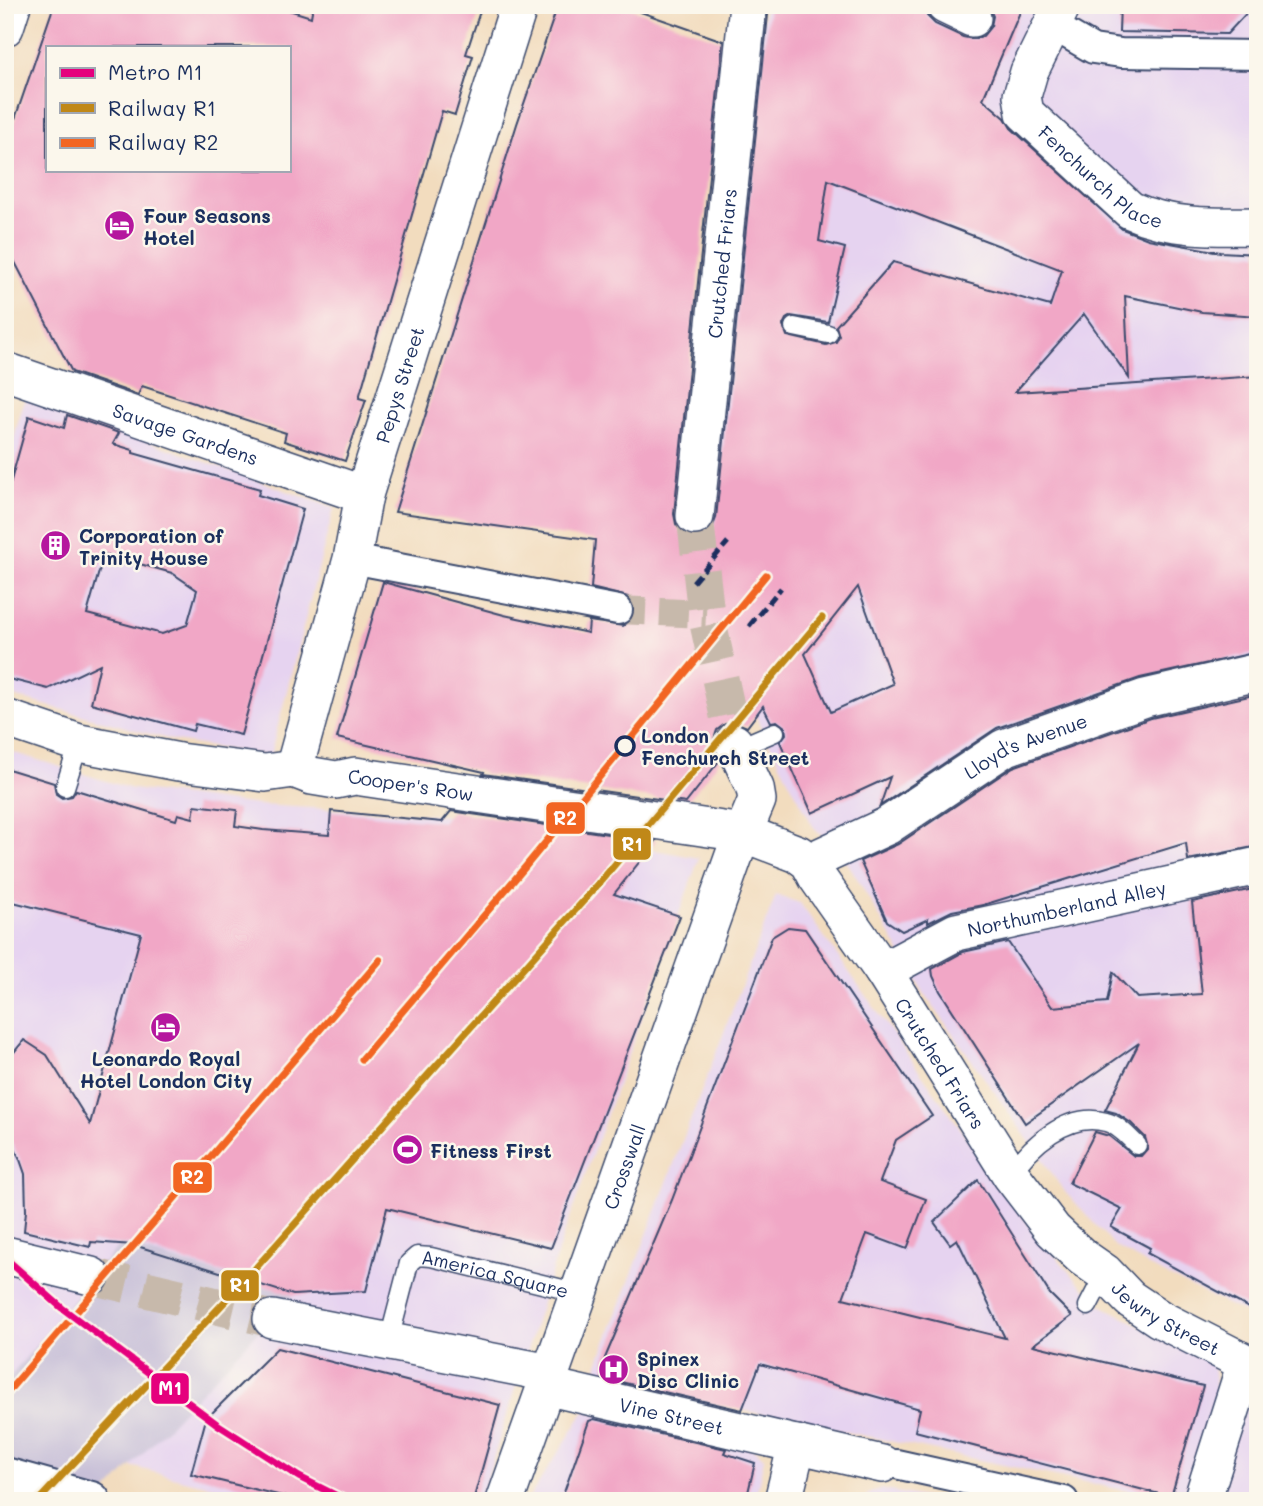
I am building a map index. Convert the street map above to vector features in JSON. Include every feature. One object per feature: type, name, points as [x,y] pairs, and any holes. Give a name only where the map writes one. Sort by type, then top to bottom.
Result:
[{"type":"highway","points":[[5,1477],[91,1501]]},
{"type":"street","points":[[5,27],[12,5]]},
{"type":"street","name":"Pepys Street","points":[[294,769],[352,559],[364,495],[519,5]]},
{"type":"street","name":"Crutched Friars","points":[[695,516],[722,314],[736,7]]},
{"type":"street","points":[[1052,25],[1093,49],[1121,53],[1258,55]]},
{"type":"street","name":"Fenchurch Place","points":[[1052,25],[1029,72],[1022,96],[1025,113],[1130,210],[1150,219],[1174,224],[1258,226]]},
{"type":"street","name":"Savage Gardens","points":[[5,371],[364,495]]},
{"type":"street","points":[[352,559],[618,610]]},
{"type":"street","name":"Lloyd's Avenue","points":[[809,862],[887,826],[1004,748],[1145,698],[1258,672]]},
{"type":"street","name":"Cooper's Row","points":[[5,718],[79,743],[179,762],[265,773],[294,769],[312,776],[336,780],[355,776],[743,834],[785,848],[809,862]]},
{"type":"street","points":[[736,748],[755,788],[757,800],[743,834]]},
{"type":"street","name":"Crosswall","points":[[505,1501],[743,834]]},
{"type":"street","name":"Crutched Friars","points":[[809,862],[883,971],[1011,1175],[1053,1230],[1094,1265]]},
{"type":"street","name":"Northumberland Alley","points":[[883,971],[956,932],[1258,866]]},
{"type":"street","points":[[5,1255],[91,1276]]},
{"type":"street","name":"Jewry Street","points":[[1094,1265],[1130,1299],[1160,1319],[1252,1366]]},
{"type":"street","points":[[272,1319],[389,1340],[548,1379]]},
{"type":"street","points":[[1202,1501],[1252,1366]]},
{"type":"street","name":"Vine Street","points":[[548,1379],[797,1444],[1064,1501]]},
{"type":"street","points":[[783,1501],[797,1444]]},
{"type":"lane","points":[[794,327],[828,334]]},
{"type":"lane","points":[[736,748],[775,732]]},
{"type":"lane","points":[[65,787],[79,743]]},
{"type":"lane","points":[[1011,1175],[1022,1158],[1037,1145],[1070,1124],[1085,1121],[1107,1122],[1122,1131],[1137,1146]]},
{"type":"lane","name":"America Square","points":[[389,1340],[409,1263],[417,1256],[432,1257],[579,1293]]},
{"type":"lane","points":[[1088,1306],[1094,1265]]},
{"type":"shaded area","points":[[765,5],[1258,5],[1258,1319],[1158,1271],[1116,1247],[1066,1193],[924,993],[851,868],[813,826],[759,724],[720,607],[708,482]]},
{"type":"shaded area","points":[[25,397],[334,508],[270,756],[175,741],[5,694],[5,471]]},
{"type":"shaded area","points":[[5,750],[132,789],[258,805],[467,817],[699,858],[562,1239],[480,1501],[281,1501],[188,1481],[5,1433]]},
{"type":"shaded area","points":[[776,895],[800,903],[1031,1228],[1097,1303],[1213,1364],[1217,1395],[1187,1501],[1175,1501],[604,1381],[597,1366]]},
{"type":"shaded area","points":[[120,1244],[293,1295],[98,1501],[5,1501],[5,1383]]},
{"type":"shaded area","points":[[1248,1393],[1258,1396],[1258,1501],[1212,1501]]},
{"type":"shaded area","points":[[585,1411],[752,1448],[764,1458],[755,1501],[527,1501]]},
{"type":"shaded area","points":[[879,1489],[945,1501],[865,1501],[867,1495]]},
{"type":"building","name":"Four Seasons Hotel","points":[[54,5],[273,5],[311,17],[313,5],[482,5],[466,54],[473,56],[455,115],[442,111],[359,398],[366,400],[345,461],[284,441],[286,433],[142,386],[138,395],[72,372],[5,243],[5,148]]},
{"type":"building","points":[[558,5],[621,5],[723,41],[674,514],[682,533],[694,537],[704,535],[712,529],[716,518],[769,5],[924,5],[927,16],[935,24],[973,39],[983,36],[991,26],[993,16],[988,5],[1023,5],[983,99],[1122,229],[1148,239],[1220,252],[1258,254],[1258,316],[1202,312],[1125,296],[1129,378],[1084,314],[1015,392],[1258,376],[1258,652],[1140,678],[997,728],[880,806],[890,777],[812,813],[780,742],[786,734],[785,727],[777,721],[771,722],[763,706],[747,727],[735,722],[725,724],[717,730],[713,742],[719,761],[686,803],[483,774],[484,772],[337,738],[383,582],[504,615],[588,633],[589,621],[623,626],[634,614],[634,605],[628,597],[591,588],[595,540],[395,512],[517,124]],"holes":[[[828,180],[1062,270],[1050,306],[893,262],[836,326],[839,336],[836,342],[826,345],[787,336],[783,325],[791,316],[828,322],[845,248],[819,241]],[[858,587],[893,684],[831,712],[805,654]]]},
{"type":"building","points":[[1120,5],[1254,5],[1227,34],[1119,32]]},
{"type":"building","points":[[67,415],[119,433],[113,444],[133,450],[133,453],[260,489],[258,495],[303,509],[241,735],[195,724],[193,731],[91,703],[100,664],[48,689],[5,678],[5,502],[29,416],[64,428]],"holes":[[[104,554],[172,573],[197,590],[187,625],[162,634],[87,614]]]},
{"type":"building","points":[[1258,694],[1258,846],[1188,860],[1186,843],[983,905],[952,911],[928,923],[928,919],[902,931],[887,921],[860,861],[898,844],[1013,767],[1151,718]]},
{"type":"building","points":[[5,768],[54,783],[56,794],[62,798],[72,796],[76,790],[176,820],[178,814],[193,818],[195,805],[237,810],[235,826],[263,830],[329,835],[331,811],[442,822],[451,811],[656,841],[614,894],[680,916],[551,1248],[387,1208],[366,1291],[293,1295],[134,1245],[91,1242],[90,1247],[24,1231],[25,1174],[5,1131],[5,1063],[24,1040],[47,1055],[90,1124],[141,934],[5,900]]},
{"type":"building","points":[[1258,888],[1258,1313],[1147,1253],[1150,1248],[1111,1227],[1122,1209],[1069,1183],[1095,1132],[1109,1136],[1134,1156],[1141,1156],[1148,1148],[1145,1137],[1131,1123],[1116,1113],[1105,1110],[1139,1043],[1025,1123],[940,991],[932,969],[963,952],[1008,942],[1052,1007],[1107,1002],[1113,972],[1137,998],[1202,994],[1192,902]]},
{"type":"building","points":[[788,927],[805,929],[932,1116],[896,1140],[880,1182],[926,1199],[907,1249],[867,1234],[843,1298],[1005,1338],[957,1239],[950,1244],[934,1222],[978,1180],[1050,1294],[1072,1316],[1033,1345],[1203,1386],[1171,1497],[915,1431],[920,1409],[760,1364],[742,1410],[612,1380],[605,1373],[605,1358],[672,1200],[772,937]]},
{"type":"building","points":[[277,1348],[500,1405],[473,1501],[303,1501],[191,1474],[206,1419]]},
{"type":"building","points":[[594,1419],[726,1449],[724,1453],[755,1463],[746,1501],[561,1501],[589,1421]]},
{"type":"tunnel","points":[[695,516],[706,614],[734,743]]},
{"type":"tunnel","points":[[618,610],[706,614]]},
{"type":"tunnel","points":[[91,1276],[272,1319]]},
{"type":"railway","points":[[693,582],[728,542]]},
{"type":"railway","points":[[734,615],[766,575]]},
{"type":"railway","points":[[749,626],[781,588]]},
{"type":"railway","points":[[787,659],[822,618]]},
{"type":"metro line","name":"M1","points":[[5,1258],[62,1308],[217,1424],[299,1477],[347,1501]]},
{"type":"rail line","name":"R2","points":[[362,1059],[526,866],[766,575]]},
{"type":"rail line","name":"R1","points":[[38,1501],[245,1280],[595,888],[822,618]]},
{"type":"rail line","name":"R2","points":[[5,1395],[380,960]]},
{"type":"place","name":"Four Seasons Hotel","points":[[120,226]]},
{"type":"place","name":"Corporation of Trinity House","points":[[56,546]]},
{"type":"place","name":"London Fenchurch Street","points":[[625,746]]},
{"type":"place","name":"Leonardo Royal Hotel London City","points":[[166,1027]]},
{"type":"place","name":"Fitness First","points":[[407,1150]]},
{"type":"place","name":"Spinex Disc Clinic","points":[[614,1369]]}]
